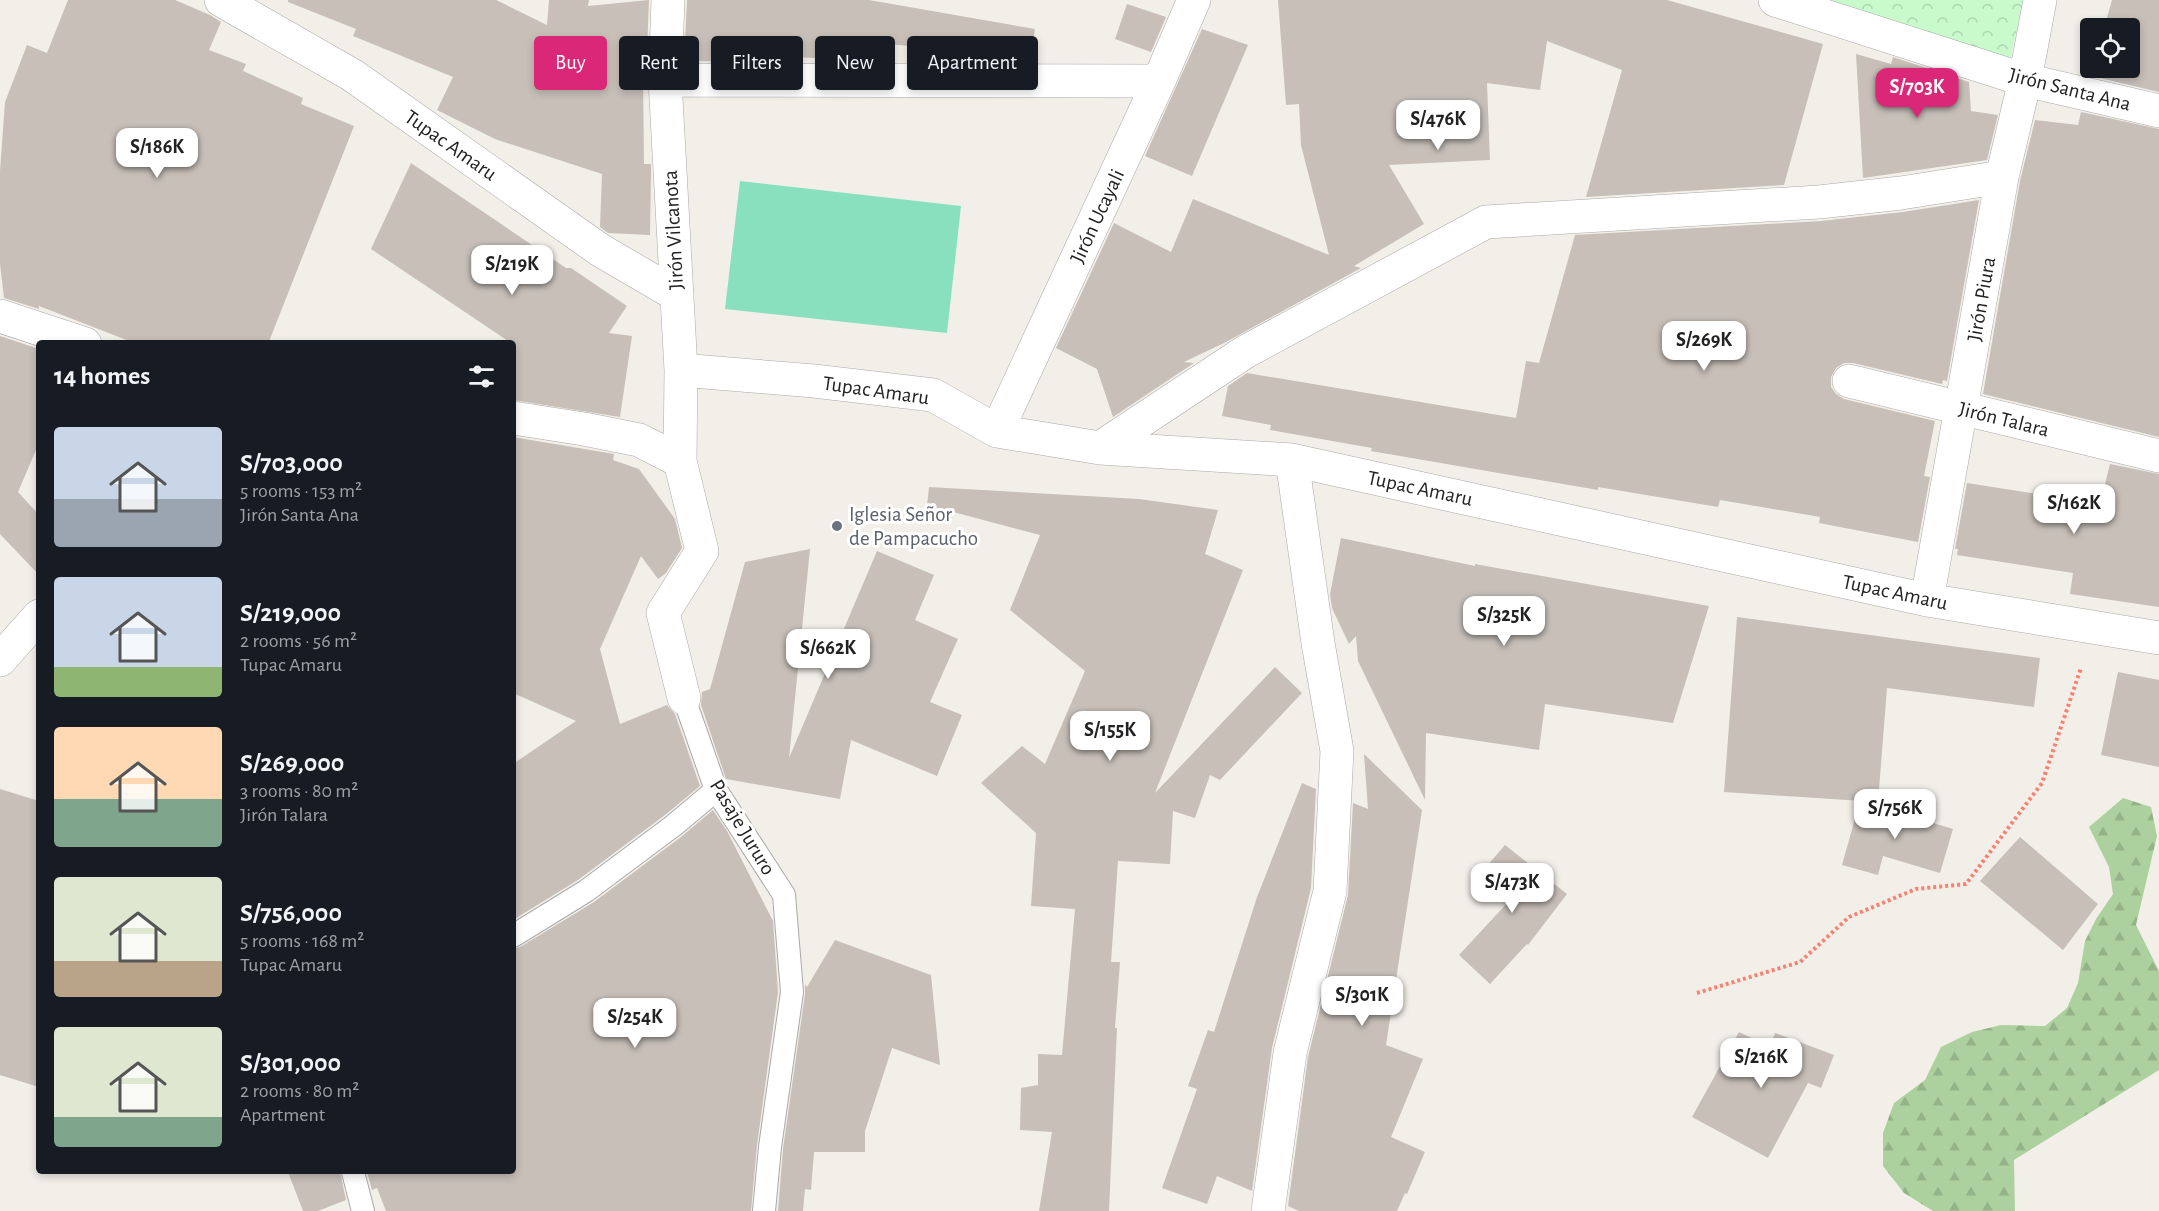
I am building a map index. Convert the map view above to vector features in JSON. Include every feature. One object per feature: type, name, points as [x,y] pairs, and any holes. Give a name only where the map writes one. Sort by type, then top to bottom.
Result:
[{"type":"street","name":"Tupac Amaru","points":[[221,0],[352,75],[600,250],[677,296]]},
{"type":"street","name":"Jirón Vilcanota","points":[[667,36],[668,0]]},
{"type":"street","name":"Jirón Ucayali","points":[[996,431],[1159,81],[1194,0]]},
{"type":"street","name":"Jirón Santa Ana","points":[[1775,0],[2025,80],[2159,111]]},
{"type":"street","name":"Jirón Piura","points":[[1927,600],[2002,177],[2025,80],[2040,0]]},
{"type":"street","points":[[699,80],[1159,81]]},
{"type":"street","name":"Jirón Vilcanota","points":[[666,90],[681,370],[680,461]]},
{"type":"street","points":[[1100,448],[1245,352],[1486,222],[1819,202],[1902,193],[2002,177]]},
{"type":"street","points":[[0,316],[73,340]]},
{"type":"street","name":"Tupac Amaru","points":[[681,370],[814,381],[933,395],[996,431],[1100,448],[1292,460],[1927,600],[2159,638]]},
{"type":"street","name":"Jirón Talara","points":[[1849,381],[2159,456]]},
{"type":"street","points":[[516,418],[639,440],[680,461]]},
{"type":"street","points":[[1268,1211],[1290,1053],[1330,891],[1337,751],[1318,643],[1292,460]]},
{"type":"street","name":"Pasaje Jururo","points":[[680,461],[702,551],[663,613],[684,698]]},
{"type":"street","points":[[0,660],[36,619]]},
{"type":"lane","name":"Pasaje Jururo","points":[[684,698],[716,790],[784,895],[792,992],[770,1147],[764,1211]]},
{"type":"lane","points":[[516,934],[586,891],[674,826],[716,790]]},
{"type":"lane","points":[[354,1174],[363,1211]]},
{"type":"path","points":[[1697,993],[1800,962],[1849,917],[1916,889],[1966,885],[2042,783],[2096,626]]},
{"type":"green space","points":[[1817,0],[2024,0],[2010,59]]},
{"type":"green space","points":[[740,181],[961,206],[947,333],[725,309]]},
{"type":"green space","points":[[2123,798],[2151,807],[2157,836],[2136,925],[2159,971],[2159,1070],[2014,1160],[2015,1211],[1933,1211],[1904,1193],[1883,1166],[1883,1133],[1894,1103],[1925,1080],[1941,1047],[1972,1032],[2001,1025],[2045,1026],[2067,1008],[2078,983],[2085,941],[2096,919],[2113,894],[2109,867],[2089,827]]},
{"type":"building","points":[[68,0],[175,0],[221,22],[209,50],[246,64],[243,71],[303,98],[301,104],[354,126],[270,340],[127,340],[39,306],[39,309],[4,298],[0,264],[0,171],[5,102],[27,45],[47,53]]},
{"type":"building","points":[[288,0],[496,0],[547,25],[549,0],[589,0],[588,6],[649,0],[648,36],[619,36],[619,90],[643,90],[644,164],[651,164],[650,235],[608,233],[600,227],[602,174],[495,139],[437,110],[453,77],[353,36],[356,29],[288,2]]},
{"type":"building","points":[[687,0],[869,0],[1035,29],[1034,36],[907,36],[907,46],[895,45],[895,36],[815,36],[815,58],[803,57],[803,36],[711,36],[711,61],[699,61],[699,36],[685,36]]},
{"type":"building","points":[[1278,0],[1667,0],[1823,44],[1784,185],[1586,197],[1622,70],[1547,41],[1540,90],[1487,83],[1490,160],[1389,165],[1424,224],[1354,266],[1361,268],[1226,342],[1184,362],[1194,363],[1113,417],[1097,369],[1056,348],[1114,223],[1171,252],[1193,199],[1329,255],[1301,145],[1299,104],[1286,105]]},
{"type":"building","points":[[2112,0],[2159,0],[2159,92],[2100,78],[2140,78],[2140,18],[2107,18]]},
{"type":"building","points":[[1127,4],[1166,17],[1151,52],[1115,39]]},
{"type":"building","points":[[1202,29],[1248,45],[1192,176],[1145,156]]},
{"type":"building","points":[[1856,54],[1891,64],[1893,57],[1969,82],[1971,111],[1998,115],[1987,160],[1863,178]]},
{"type":"building","points":[[2081,112],[2159,129],[2159,437],[1983,394],[2020,181],[2035,120],[2078,125]]},
{"type":"building","points":[[411,163],[566,268],[571,268],[627,306],[609,333],[632,336],[620,417],[516,400],[516,340],[507,340],[371,249]]},
{"type":"building","points":[[1979,200],[1947,381],[1943,380],[1942,384],[1853,363],[1844,363],[1836,368],[1831,377],[1831,387],[1844,399],[1935,421],[1924,476],[1930,477],[1918,542],[1819,523],[1820,517],[1720,500],[1718,507],[1598,487],[1598,490],[1371,451],[1372,448],[1270,430],[1271,425],[1222,416],[1228,386],[1247,373],[1516,418],[1526,361],[1539,363],[1575,235],[1821,221],[1903,212]]},
{"type":"building","points":[[0,336],[36,348],[36,450],[18,492],[36,512],[36,572],[0,534]]},
{"type":"building","points":[[516,438],[614,454],[613,460],[639,469],[675,519],[682,548],[666,573],[658,579],[641,556],[600,649],[620,724],[667,705],[675,714],[700,786],[578,880],[516,918],[516,762],[576,721],[516,694]]},
{"type":"building","points":[[2110,464],[2159,474],[2159,607],[2070,594],[2073,573],[1957,555],[1958,549],[1955,549],[1967,483],[2100,504]]},
{"type":"building","points":[[929,487],[1139,499],[1218,510],[1205,554],[1243,570],[1155,793],[1275,667],[1302,693],[1220,780],[1210,775],[1195,818],[1173,811],[1170,864],[1118,861],[1111,962],[1120,962],[1115,1028],[1117,1028],[1109,1211],[1039,1211],[1052,1132],[1020,1130],[1021,1088],[1038,1085],[1038,1054],[1062,1055],[1075,909],[1031,906],[1036,833],[981,783],[1022,746],[1045,764],[1085,671],[1010,610],[1040,535],[927,505]]},
{"type":"building","points":[[1341,538],[1475,566],[1475,564],[1709,606],[1673,723],[1545,704],[1539,750],[1426,733],[1425,800],[1358,661],[1356,636],[1349,644],[1332,608],[1330,594]]},
{"type":"building","points":[[810,549],[789,758],[877,551],[934,575],[915,620],[958,639],[930,702],[962,715],[937,776],[851,740],[840,799],[726,779],[701,705],[702,692],[710,689],[745,562]]},
{"type":"building","points":[[1737,617],[2040,658],[2034,707],[1887,688],[1878,802],[1724,792]]},
{"type":"building","points":[[2118,672],[2159,680],[2159,767],[2101,755]]},
{"type":"building","points":[[1364,754],[1422,810],[1386,1045],[1423,1059],[1391,1137],[1425,1152],[1397,1211],[1299,1211],[1288,1206],[1308,1057],[1348,895],[1353,803],[1368,809]]},
{"type":"building","points":[[1302,783],[1316,789],[1311,888],[1272,1048],[1252,1191],[1217,1176],[1207,1204],[1162,1188],[1197,1089],[1188,1086],[1208,1030],[1214,1032],[1257,897]]},
{"type":"building","points":[[0,789],[36,800],[36,1086],[0,1075]]},
{"type":"building","points":[[1860,801],[1953,829],[1940,873],[1883,856],[1878,875],[1842,865]]},
{"type":"building","points":[[713,810],[727,831],[773,921],[778,992],[757,1145],[751,1211],[386,1211],[377,1188],[372,1190],[368,1174],[516,1174],[516,948],[594,902]]},
{"type":"building","points":[[2020,837],[2098,904],[2063,950],[1980,881]]},
{"type":"building","points":[[1505,845],[1567,894],[1528,945],[1490,984],[1459,955],[1510,900],[1480,874]]},
{"type":"building","points":[[835,940],[931,975],[940,1065],[892,1048],[865,1131],[865,1152],[814,1152],[811,1190],[805,1189],[803,1211],[778,1211],[783,1149],[805,984],[807,987]]},
{"type":"building","points":[[1739,1032],[1770,1047],[1775,1033],[1834,1055],[1821,1088],[1808,1083],[1768,1158],[1692,1117]]},
{"type":"building","points":[[289,1174],[340,1174],[346,1200],[318,1211],[303,1211]]},
{"type":"place","name":"Iglesia Señor de Pampacucho","points":[[837,526]]}]
